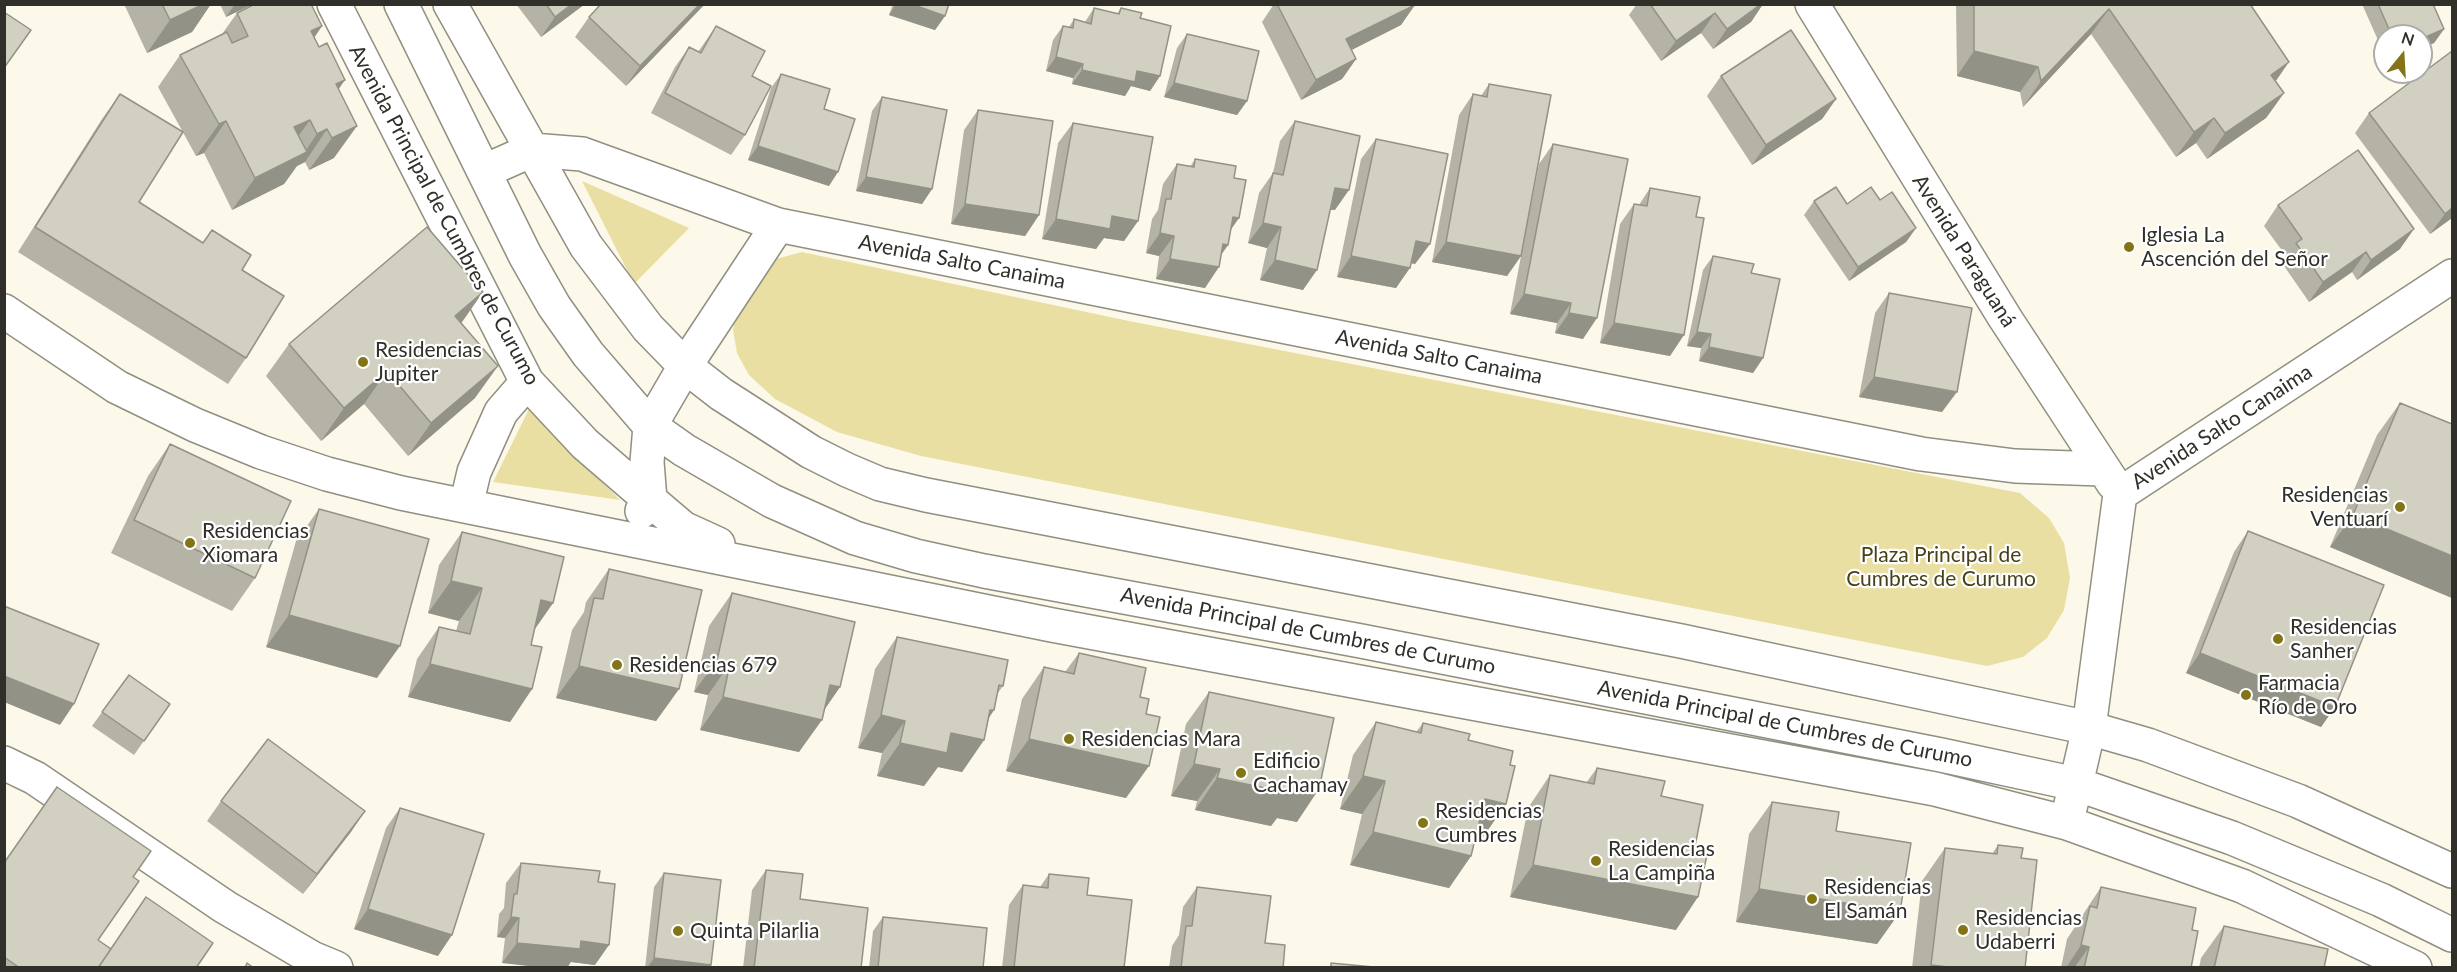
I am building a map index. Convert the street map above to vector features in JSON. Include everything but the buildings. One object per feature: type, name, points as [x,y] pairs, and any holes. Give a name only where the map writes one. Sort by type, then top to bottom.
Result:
[{"type":"street","name":"Avenida Principal de Cumbres de Curumo","points":[[334,4],[527,382],[585,444],[683,528],[766,565]]},
{"type":"street","name":"Avenida Principal de Cumbres de Curumo","points":[[401,4],[525,255],[554,306],[595,363],[650,426],[684,450],[772,501],[855,538],[916,556],[1894,745],[2076,784],[2232,838],[2381,900],[2452,935]]},
{"type":"street","points":[[450,4],[601,268],[648,328],[685,366],[721,394],[811,452],[880,484],[926,495],[1681,641],[2089,728],[2148,746],[2298,801],[2452,871]]},
{"type":"street","name":"Avenida Paraguaná","points":[[1812,4],[2005,318],[2111,481]]},
{"type":"street","name":"Avenida Salto Canaima","points":[[485,171],[532,150],[582,153],[778,225],[1922,454],[2111,481],[2452,276]]},
{"type":"street","points":[[624,537],[650,500],[648,462],[650,426],[685,366],[778,225]]},
{"type":"street","name":"Avenida Principal de Cumbres de Curumo","points":[[4,311],[117,387],[195,425],[261,452],[327,474],[466,506],[1064,627],[1935,789],[2067,823],[2242,886],[2415,968]]},
{"type":"street","points":[[466,506],[474,472],[501,412],[527,382]]},
{"type":"street","name":"Avenida Salto Canaima","points":[[2067,823],[2089,728],[2111,481]]},
{"type":"street","points":[[4,763],[35,778],[225,907],[312,958],[336,968]]},
{"type":"green space","points":[[582,181],[689,228],[634,284]]},
{"type":"green space","name":"Plaza Principal de Cumbres de Curumo","points":[[802,252],[1129,321],[2020,493],[2049,518],[2064,543],[2070,578],[2064,610],[2047,638],[2023,657],[1987,666],[921,456],[837,432],[775,399],[749,375],[737,353],[733,330],[738,301],[755,275],[776,259]]},
{"type":"green space","points":[[529,409],[620,500],[493,482]]},
{"type":"place","name":"Iglesia La Ascención del Señor","points":[[2129,247]]},
{"type":"place","name":"Residencias Jupiter","points":[[363,362]]},
{"type":"place","name":"Residencias Ventuarí","points":[[2400,507]]},
{"type":"place","name":"Residencias Xiomara","points":[[190,543]]},
{"type":"place","name":"Residencias Sanher","points":[[2278,639]]},
{"type":"place","name":"Residencias 679","points":[[617,665]]},
{"type":"place","name":"Farmacia Río de Oro","points":[[2246,695]]},
{"type":"place","name":"Residencias Mara","points":[[1069,739]]},
{"type":"place","name":"Edificio Cachamay","points":[[1241,773]]},
{"type":"place","name":"Residencias Cumbres","points":[[1423,823]]},
{"type":"place","name":"Residencias La Campiña","points":[[1596,861]]},
{"type":"place","name":"Residencias El Samán","points":[[1812,899]]},
{"type":"place","name":"Residencias Udaberri","points":[[1963,930]]},
{"type":"place","name":"Quinta Pilarlia","points":[[678,931]]}]
